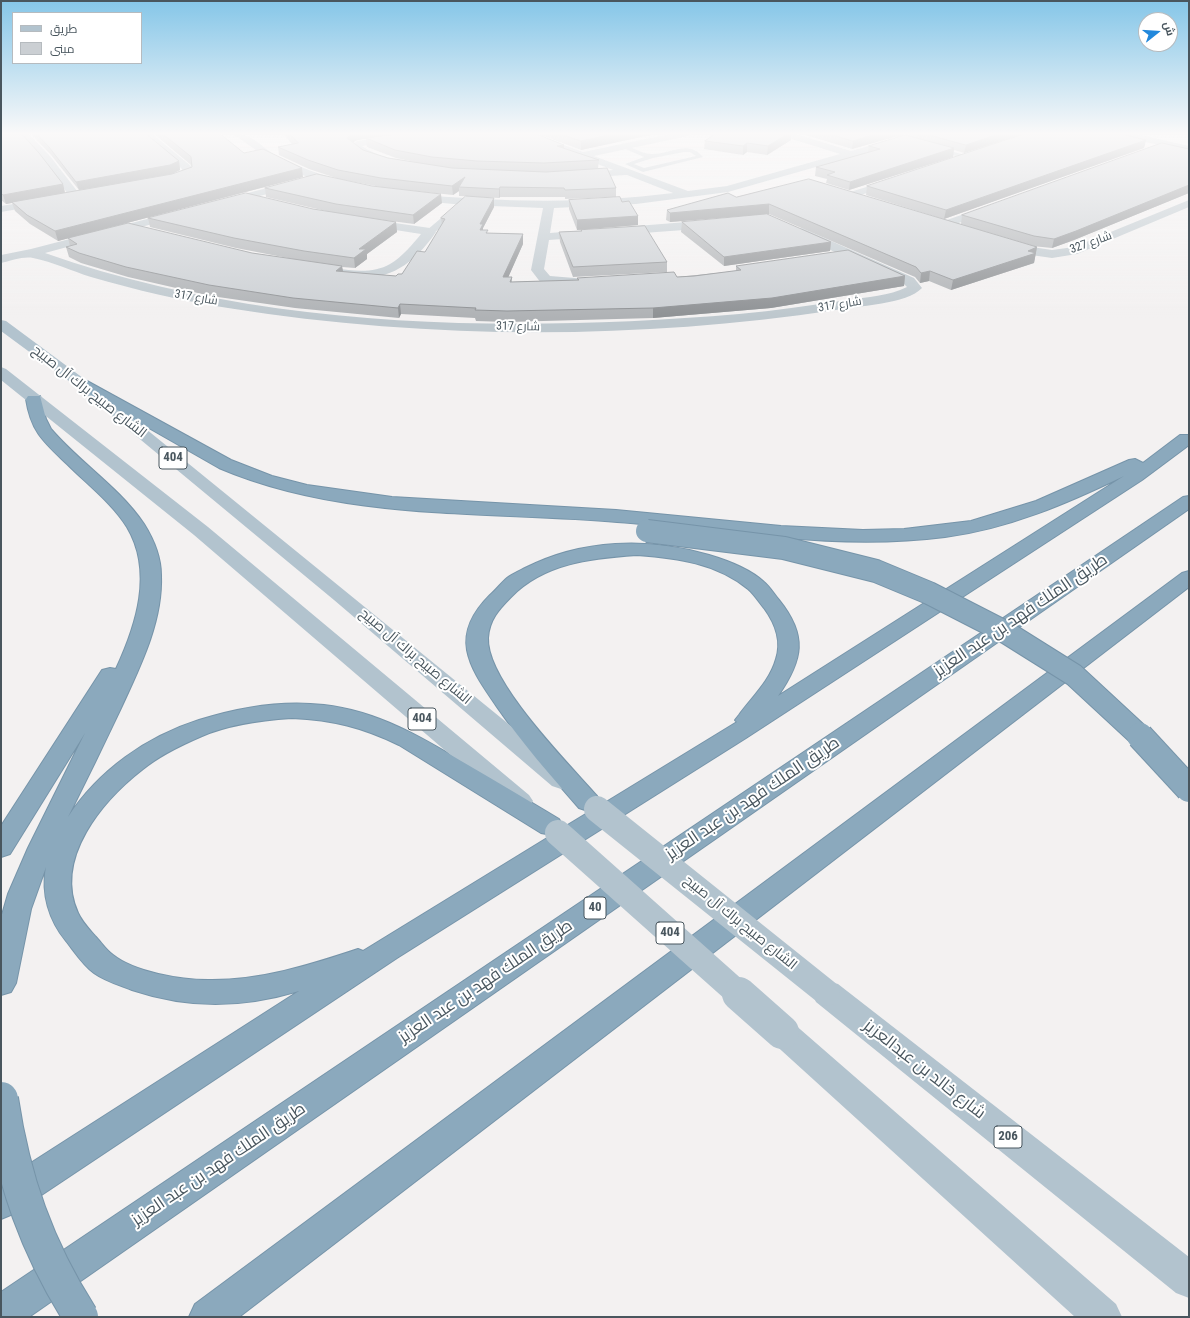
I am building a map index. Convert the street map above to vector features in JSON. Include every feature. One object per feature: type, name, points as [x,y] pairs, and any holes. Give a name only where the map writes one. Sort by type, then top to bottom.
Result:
[{"type":"highway","points":[[82,384],[225,464],[248,475],[271,482],[333,495],[440,506],[561,523],[647,531],[784,548],[876,571],[929,592],[1007,633],[1074,675],[1142,738],[1189,790]]},
{"type":"highway","points":[[1,983],[12,927],[32,867],[60,812],[126,672],[147,612],[151,582],[149,555],[139,531],[124,510],[56,444],[38,420],[34,399]]},
{"type":"highway","points":[[440,506],[614,515],[800,535],[861,537],[912,535],[948,531],[1010,517],[1114,474],[1188,439]]},
{"type":"highway","points":[[1,1202],[387,950],[738,732],[1136,476],[1188,439]]},
{"type":"highway","name":"طريق الملك فهد بن عبد العزيز","points":[[1,1314],[1189,501]]},
{"type":"highway","points":[[592,806],[521,725],[486,674],[478,648],[478,628],[482,617],[496,596],[523,575],[558,560],[584,553],[635,548],[672,552],[706,560],[747,580],[759,588],[774,605],[788,631],[789,642],[787,661],[777,680],[738,732]]},
{"type":"highway","points":[[208,1317],[1189,577]]},
{"type":"highway","points":[[1,847],[95,701],[147,612]]},
{"type":"highway","points":[[387,950],[353,962],[275,985],[241,992],[187,991],[137,980],[103,964],[70,927],[62,912],[58,878],[66,846],[74,828],[98,795],[145,755],[197,729],[221,721],[271,713],[325,712],[356,718],[387,729],[407,739],[554,830]]},
{"type":"highway","points":[[1,1099],[5,1136],[27,1214],[64,1292],[81,1317]]},
{"type":"main road","name":"الشارع صبيح براك آل صبيح","points":[[1,324],[82,384],[341,596],[592,806],[827,993]]},
{"type":"main road","name":"404","points":[[1,372],[201,531],[554,830],[1103,1317]]},
{"type":"main road","name":"شارع خالد بن عبدالعزيز","points":[[827,993],[1189,1280]]},
{"type":"street","points":[[1,209],[79,195]]},
{"type":"street","points":[[210,206],[253,195]]},
{"type":"street","points":[[400,195],[464,202],[549,205],[636,201],[682,195]]},
{"type":"street","points":[[849,195],[873,202]]},
{"type":"street","points":[[247,196],[267,203]]},
{"type":"street","name":"شارع 327","points":[[995,240],[1031,251],[1052,254],[1077,250],[1189,203]]},
{"type":"street","points":[[549,205],[537,270],[546,280],[569,283],[592,282]]},
{"type":"street","points":[[945,224],[997,206]]},
{"type":"street","points":[[1,259],[32,253],[187,212]]},
{"type":"street","points":[[932,220],[960,229]]},
{"type":"street","points":[[357,222],[430,232]]},
{"type":"street","points":[[543,237],[633,232],[721,223]]},
{"type":"street","points":[[128,227],[151,233]]},
{"type":"street","name":"شارع 317","points":[[32,253],[82,272],[164,292],[291,314],[396,324],[556,328],[628,327],[798,312],[893,296],[906,293],[915,288],[909,281],[792,227]]},
{"type":"street","points":[[297,266],[358,274],[389,270],[399,263],[430,232]]},
{"type":"street","points":[[828,257],[850,254]]},
{"type":"lane","points":[[430,232],[464,202]]},
{"type":"building","points":[[55,195],[198,195],[55,231],[27,215],[12,202]]},
{"type":"building","points":[[240,195],[252,195],[313,209],[396,222],[359,249],[366,249],[354,258],[304,251],[234,238],[148,218]]},
{"type":"building","points":[[294,195],[440,195],[413,215],[336,204]]},
{"type":"building","points":[[723,195],[731,195],[736,197],[746,195],[861,195],[1037,247],[1028,251],[1036,253],[953,280],[930,271],[921,273],[916,267],[769,204],[670,213],[667,210]]},
{"type":"building","points":[[895,195],[990,195],[946,210]]},
{"type":"building","points":[[1019,195],[1166,195],[1054,239],[1034,236],[962,215]]},
{"type":"building","points":[[466,196],[494,198],[480,224],[483,224],[480,230],[488,230],[486,233],[523,234],[503,277],[512,277],[510,282],[579,280],[577,278],[674,272],[677,277],[694,276],[741,270],[736,266],[848,250],[905,276],[772,298],[653,308],[507,311],[400,304],[398,308],[293,298],[209,285],[126,267],[79,253],[66,247],[77,244],[68,238],[128,223],[252,253],[342,266],[336,271],[396,276],[398,274],[402,274],[417,251],[425,252],[445,219],[441,218]]},
{"type":"building","points":[[620,197],[622,202],[629,201],[638,216],[577,220],[569,200]]},
{"type":"building","points":[[767,214],[831,242],[724,257],[682,222]]},
{"type":"building","points":[[645,226],[667,262],[573,267],[559,232],[582,231],[581,230]]}]
